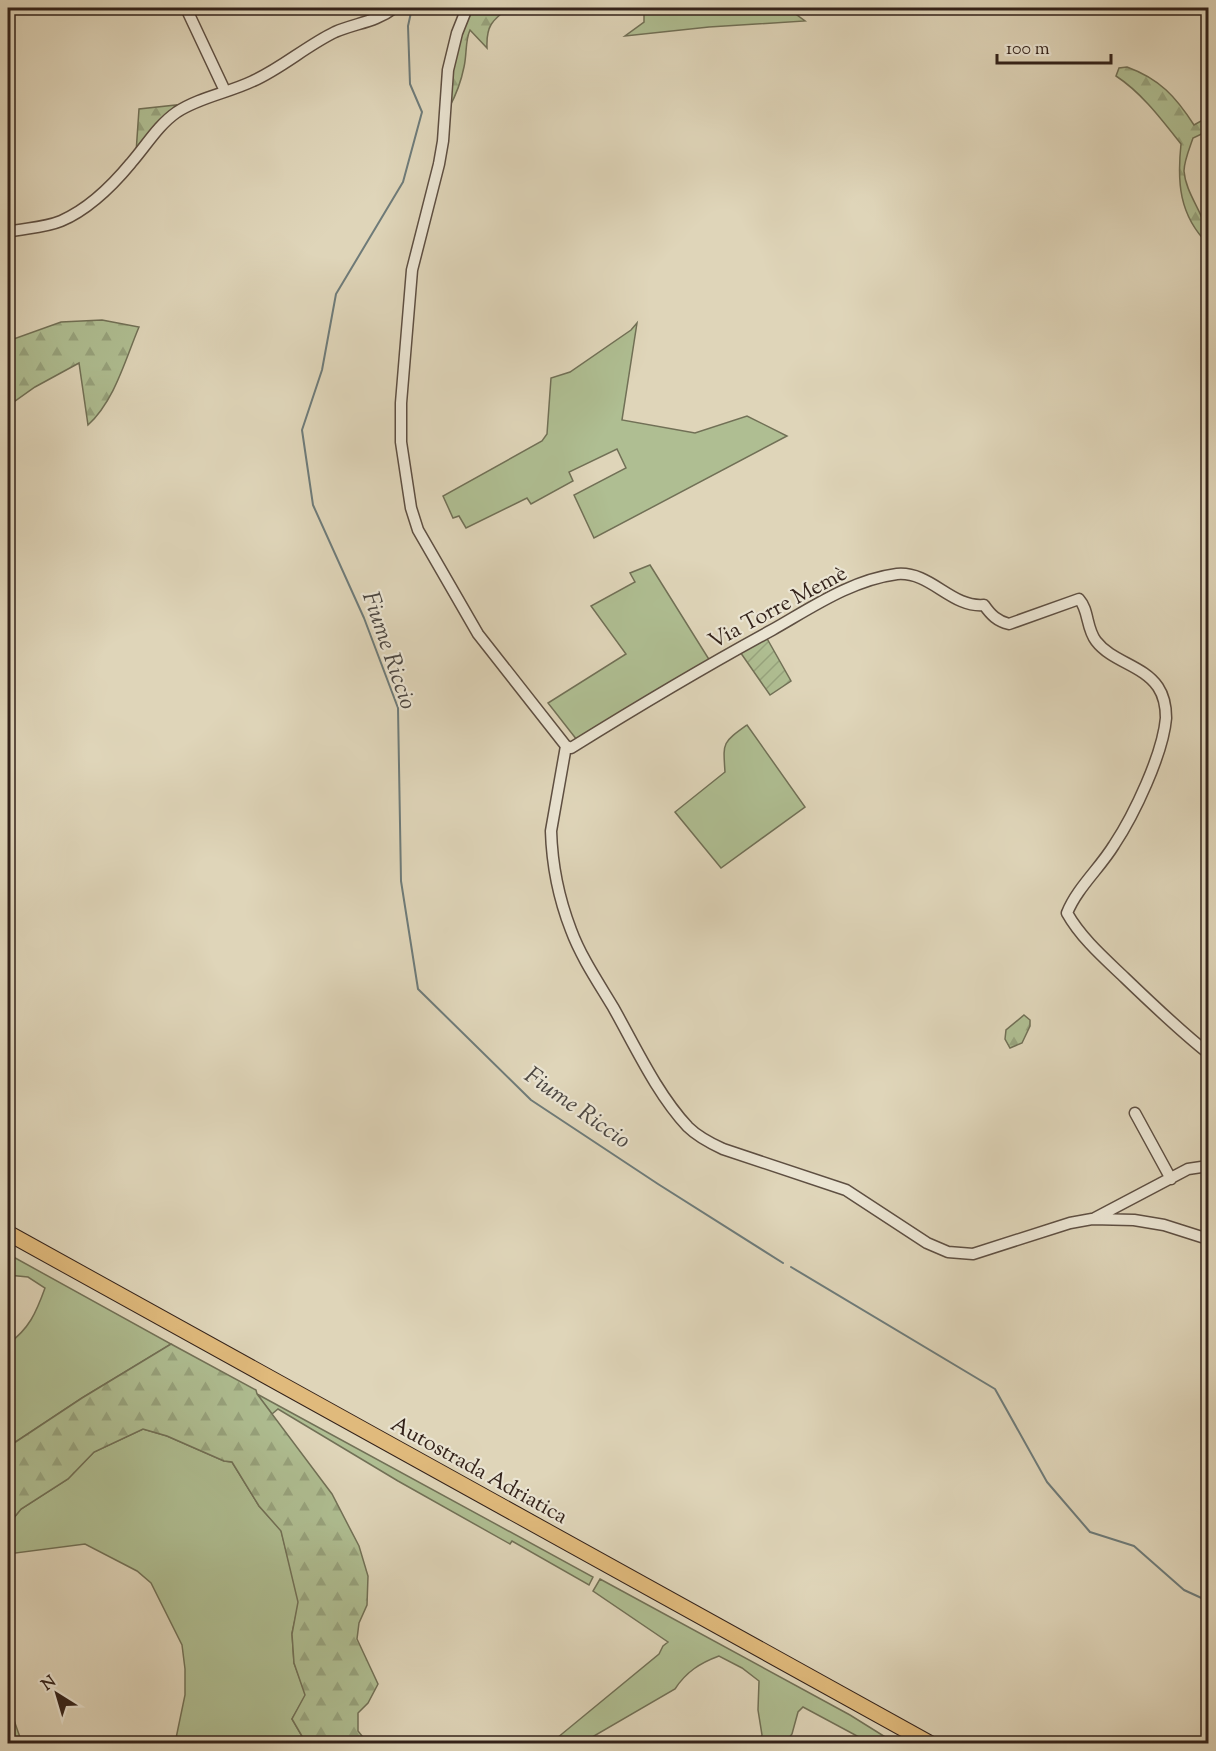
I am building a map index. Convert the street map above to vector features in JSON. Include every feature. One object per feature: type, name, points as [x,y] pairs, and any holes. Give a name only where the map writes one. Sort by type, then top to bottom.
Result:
[{"type":"highway","name":"Autostrada Adriatica","points":[[10,1241],[910,1743]]},
{"type":"highway","name":"Autostrada Adriatica","points":[[262,1380],[931,1743]]},
{"type":"street","points":[[186,8],[225,91]]},
{"type":"street","points":[[8,232],[61,221],[108,190],[164,122],[178,112],[197,101],[250,83],[275,70],[319,40],[378,18],[394,8]]},
{"type":"street","points":[[467,8],[457,33],[448,70],[441,153],[412,270],[401,403],[401,442],[411,508],[418,530],[478,634],[566,746],[553,816],[552,845],[558,887],[568,923],[580,950],[671,1106],[692,1131],[723,1149],[846,1190],[927,1243],[948,1252],[973,1254],[1092,1219],[1188,1169],[1208,1166]]},
{"type":"street","name":"Via Torre Memè","points":[[566,746],[571,748],[706,665],[853,586],[874,579],[898,574],[914,574],[940,587],[960,602],[973,606],[984,604],[999,622],[1009,624],[1079,599],[1083,604],[1088,628],[1095,640],[1117,658],[1142,672],[1154,682],[1164,700],[1166,716],[1164,732],[1151,771],[1133,811],[1115,845],[1072,901],[1067,913],[1076,928],[1116,969],[1179,1031],[1209,1053]]},
{"type":"street","points":[[1135,1113],[1171,1179]]},
{"type":"street","points":[[1092,1219],[1134,1220],[1164,1225],[1209,1239]]},
{"type":"green space","points":[[469,8],[509,8],[491,24],[487,48],[470,30],[461,78],[449,108],[450,72]]},
{"type":"green space","points":[[644,8],[792,8],[793,12],[805,21],[709,27],[625,36],[644,22]]},
{"type":"green space","points":[[1127,67],[1158,83],[1181,106],[1194,125],[1208,117],[1208,131],[1193,138],[1184,171],[1189,190],[1205,225],[1208,244],[1191,221],[1182,197],[1179,172],[1181,144],[1143,99],[1116,76],[1119,68]]},
{"type":"green space","points":[[176,105],[136,153],[139,109]]},
{"type":"green space","points":[[102,320],[139,327],[112,392],[88,425],[79,363],[35,387],[8,406],[8,341],[61,322]]},
{"type":"green space","points":[[637,323],[622,420],[695,433],[747,416],[787,436],[594,538],[574,495],[626,468],[617,449],[569,472],[573,481],[531,504],[527,498],[466,528],[459,516],[453,518],[443,496],[542,441],[547,434],[551,378],[570,372],[631,330]]},
{"type":"green space","points":[[650,565],[710,661],[577,740],[548,703],[626,654],[591,606],[635,582],[630,573]]},
{"type":"green space","points":[[765,635],[791,681],[770,695],[738,649]]},
{"type":"green space","points":[[747,725],[805,807],[721,868],[675,812],[725,772],[724,749],[726,744]]},
{"type":"green space","points":[[1024,1015],[1030,1020],[1030,1026],[1022,1043],[1010,1048],[1005,1039],[1006,1030]]},
{"type":"green space","points":[[8,1254],[171,1344],[82,1398],[8,1447],[8,1344],[31,1320],[45,1288],[28,1277],[8,1275]]},
{"type":"green space","points":[[171,1344],[256,1390],[332,1494],[359,1546],[368,1576],[367,1605],[359,1623],[357,1639],[378,1684],[368,1703],[358,1713],[358,1731],[366,1741],[358,1744],[306,1743],[292,1719],[305,1695],[294,1663],[292,1634],[298,1602],[281,1531],[259,1506],[232,1462],[224,1461],[167,1436],[143,1429],[94,1452],[68,1479],[21,1509],[8,1525],[8,1447],[82,1398]]},
{"type":"green space","points":[[257,1394],[593,1577],[589,1585],[512,1541],[510,1544],[398,1481],[278,1409],[272,1414]]},
{"type":"green space","points":[[143,1429],[167,1436],[224,1461],[232,1462],[259,1506],[281,1530],[299,1602],[292,1633],[294,1663],[306,1695],[292,1719],[306,1743],[175,1743],[185,1695],[182,1645],[151,1583],[137,1571],[85,1544],[8,1554],[8,1525],[21,1509],[68,1479],[94,1452]]},
{"type":"green space","points":[[600,1579],[850,1715],[895,1743],[870,1743],[803,1707],[798,1712],[792,1734],[785,1743],[758,1743],[762,1735],[758,1710],[759,1681],[742,1668],[719,1656],[694,1669],[675,1689],[582,1743],[561,1743],[557,1738],[659,1654],[668,1642],[593,1591]]},
{"type":"green space","points":[[8,1702],[9,1706],[22,1743],[8,1743]]},
{"type":"waterway","name":"Fiume Riccio","points":[[412,8],[408,26],[410,84],[422,112],[403,182],[336,294],[322,370],[302,430],[313,505],[364,618],[398,708],[401,881],[418,989],[531,1100],[783,1263]]},
{"type":"waterway","name":"Fiume Riccio","points":[[791,1267],[995,1389],[1047,1482],[1090,1532],[1134,1546],[1184,1590],[1208,1601]]}]
